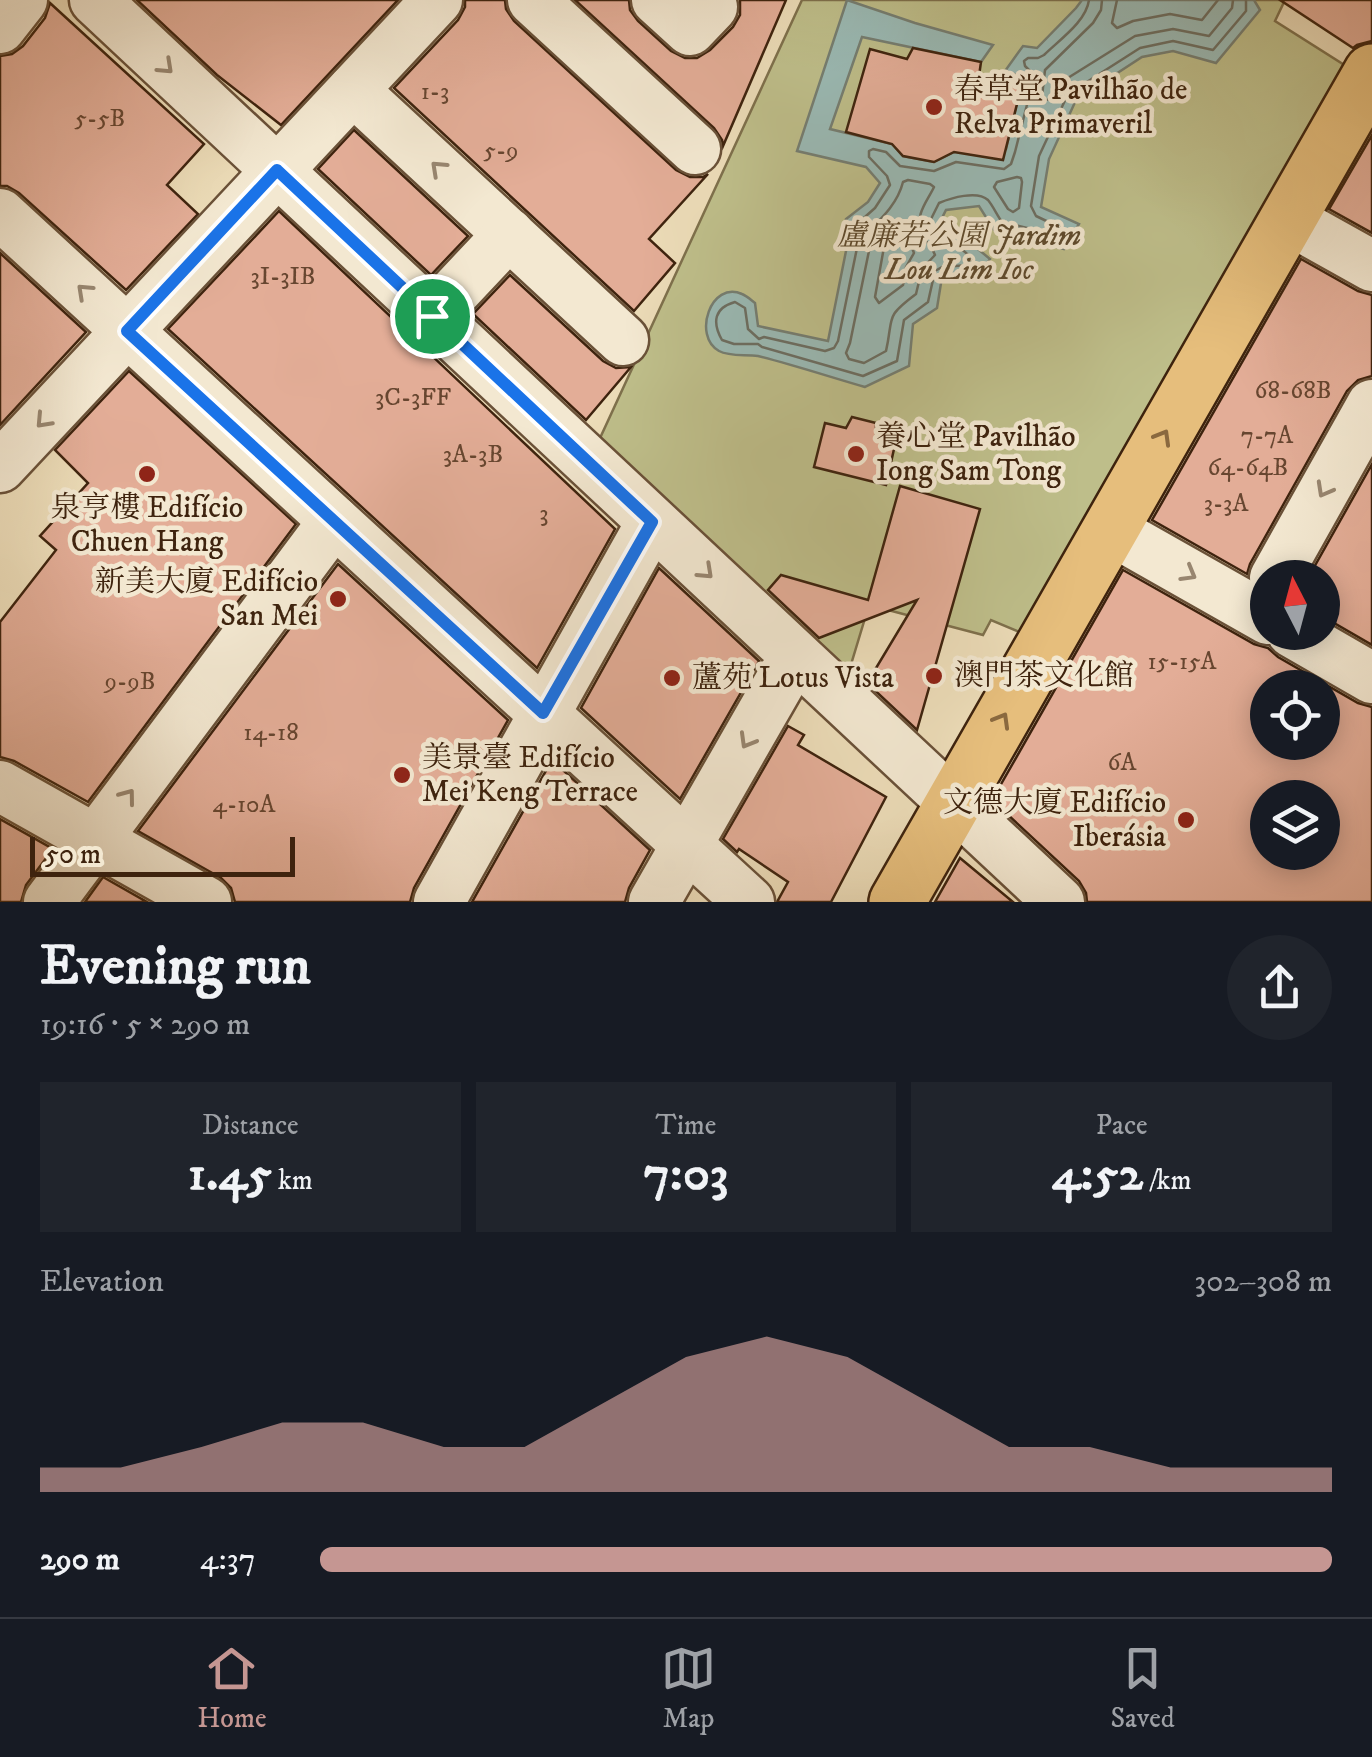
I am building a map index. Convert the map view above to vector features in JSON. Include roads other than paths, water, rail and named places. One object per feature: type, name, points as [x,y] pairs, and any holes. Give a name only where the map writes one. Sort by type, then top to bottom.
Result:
[{"type":"main road","points":[[897,902],[1372,72]]},
{"type":"street","points":[[0,28],[22,0]]},
{"type":"street","points":[[95,0],[1058,902]]},
{"type":"street","points":[[0,466],[437,0]]},
{"type":"street","points":[[533,0],[696,149]]},
{"type":"street","points":[[657,0],[690,30],[712,7]]},
{"type":"street","points":[[353,90],[623,340]]},
{"type":"street","points":[[0,214],[749,902]]},
{"type":"street","points":[[1288,218],[1372,266]]},
{"type":"street","points":[[432,316],[509,234]]},
{"type":"street","points":[[1294,560],[1372,405]]},
{"type":"street","points":[[49,902],[334,521]]},
{"type":"street","points":[[438,902],[652,522]]},
{"type":"street","points":[[1110,530],[1250,596]]},
{"type":"street","points":[[1333,650],[1372,678]]},
{"type":"street","points":[[654,902],[795,656]]},
{"type":"street","points":[[0,786],[206,902]]},
{"type":"water","points":[[847,0],[993,45],[981,62],[862,37],[830,129],[892,144],[903,156],[934,162],[954,152],[1006,149],[1023,77],[1005,71],[1023,46],[1037,48],[1082,0],[1254,0],[1260,10],[1216,63],[1173,51],[1142,57],[1076,100],[1049,159],[1041,207],[1079,224],[1064,249],[994,230],[979,206],[946,210],[941,220],[949,233],[961,235],[990,259],[981,274],[942,277],[937,308],[913,324],[909,366],[865,387],[758,356],[723,353],[711,344],[706,323],[714,302],[731,292],[755,303],[758,326],[828,341],[848,241],[846,219],[868,202],[880,183],[866,167],[797,151]]},
{"type":"place","name":"春草堂 Pavilhão de Relva Primaveril","points":[[934,107]]},
{"type":"place","name":"養心堂 Pavilhão Iong Sam Tong","points":[[856,454]]},
{"type":"place","name":"泉亨樓 Edifício Chuen Hang","points":[[147,474]]},
{"type":"place","name":"新美大廈 Edifício San Mei","points":[[338,599]]},
{"type":"place","name":"澳門茶文化館","points":[[934,676]]},
{"type":"place","name":"蘆苑 Lotus Vista","points":[[672,678]]},
{"type":"place","name":"美景臺 Edifício Mei Keng Terrace","points":[[402,775]]},
{"type":"place","name":"文德大廈 Edifício Iberásia","points":[[1186,820]]},
{"type":"park label","name":"盧廉若公園 Jardim Lou Lim Ioc","points":[[959,253]]}]
